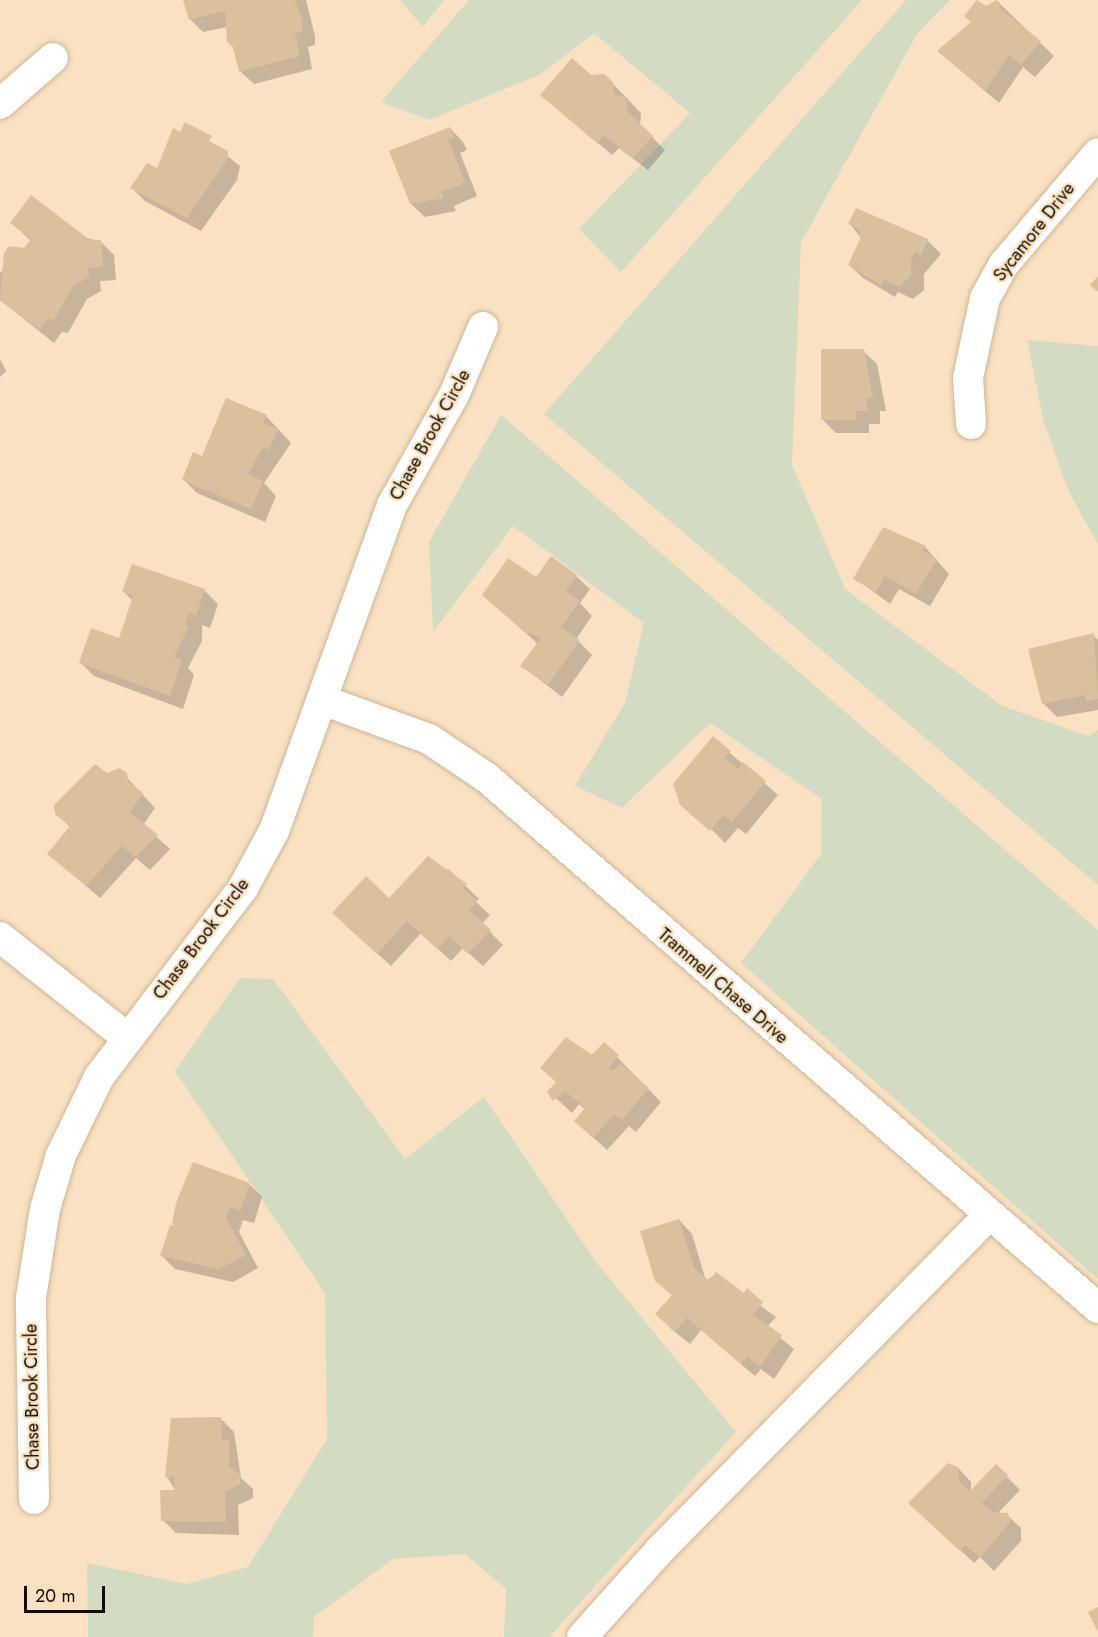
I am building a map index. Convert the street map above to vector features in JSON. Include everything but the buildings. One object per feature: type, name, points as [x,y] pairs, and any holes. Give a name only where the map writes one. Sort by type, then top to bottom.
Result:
[{"type":"street","points":[[0,104],[52,58]]},
{"type":"street","name":"Sycamore Drive","points":[[971,424],[968,378],[985,298],[1004,264],[1098,153]]},
{"type":"street","name":"Chase Brook Circle","points":[[34,1499],[31,1298],[45,1209],[72,1128],[126,1037],[243,888],[292,792],[392,505],[454,395],[483,327]]},
{"type":"street","name":"Trammell Chase Drive","points":[[325,701],[429,739],[487,778],[1098,1308]]},
{"type":"street","points":[[0,937],[126,1037]]},
{"type":"street","points":[[582,1637],[660,1550],[989,1215]]},
{"type":"green space","points":[[400,0],[444,0],[423,27]]},
{"type":"green space","points":[[469,0],[862,0],[621,272],[579,229],[690,113],[594,33],[541,74],[429,120],[381,102]]},
{"type":"green space","points":[[906,0],[950,0],[917,34],[801,242],[792,465],[845,589],[1002,706],[1089,736],[1098,730],[1098,885],[544,414]]},
{"type":"green space","points":[[1027,340],[1098,346],[1098,544],[1069,492],[1044,423]]},
{"type":"green space","points":[[501,415],[1098,930],[1098,1279],[741,963],[821,854],[822,799],[710,723],[622,808],[575,786],[625,703],[644,623],[513,526],[433,632],[429,542]]},
{"type":"green space","points":[[240,978],[273,979],[405,1159],[484,1097],[596,1262],[736,1432],[549,1637],[504,1637],[506,1589],[465,1554],[393,1559],[314,1617],[313,1637],[88,1637],[87,1563],[187,1584],[248,1567],[327,1439],[325,1293],[175,1071]]}]
